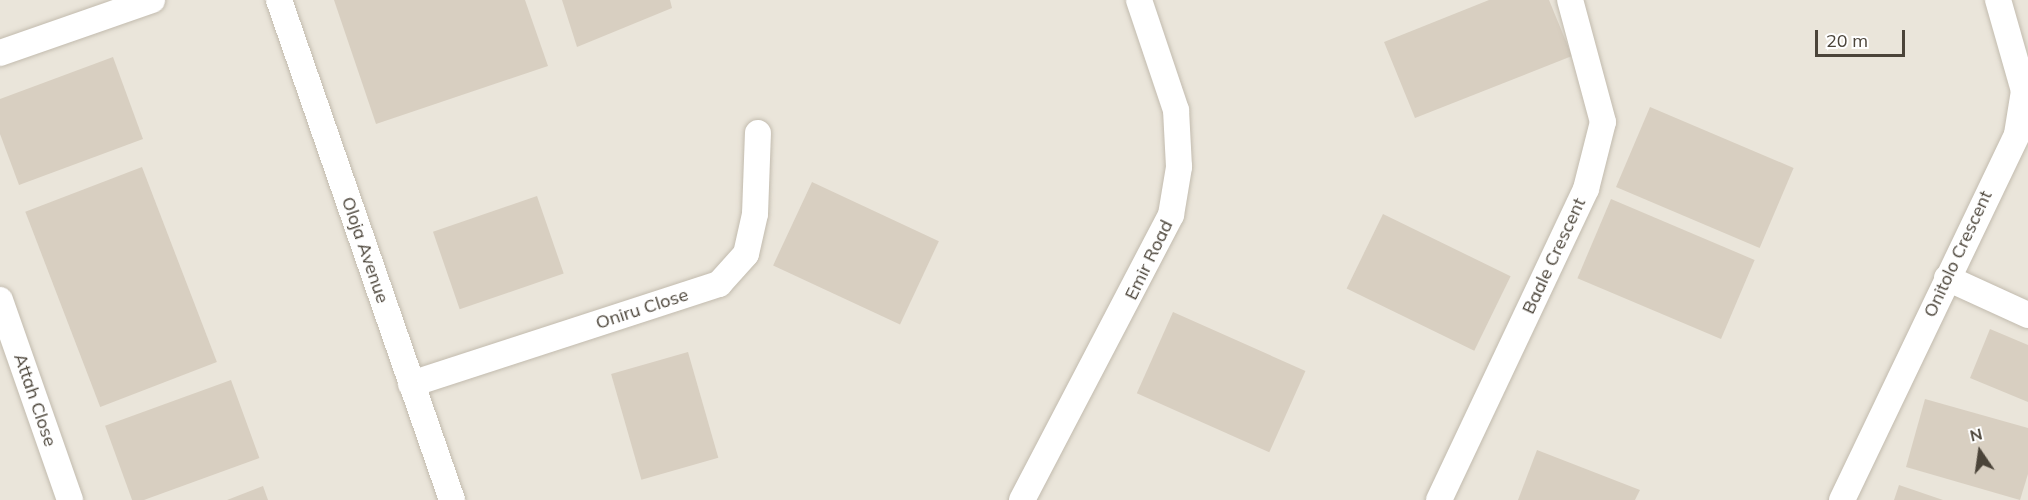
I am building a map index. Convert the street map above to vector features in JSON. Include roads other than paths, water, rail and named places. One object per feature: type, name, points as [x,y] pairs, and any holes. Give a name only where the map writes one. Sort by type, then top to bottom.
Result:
[{"type":"street","points":[[0,52],[152,0]]},
{"type":"street","name":"Oloja Avenue","points":[[279,0],[452,500]]},
{"type":"street","name":"Emir Road","points":[[1022,500],[1171,215],[1179,167],[1176,110],[1139,0]]},
{"type":"street","name":"Baale Crescent","points":[[1439,500],[1586,189],[1603,122],[1570,0]]},
{"type":"street","name":"Onitolo Crescent","points":[[1842,500],[2021,117],[2019,63],[1998,0]]},
{"type":"street","name":"Oniru Close","points":[[411,384],[719,284],[746,254],[755,214],[758,133]]},
{"type":"street","points":[[1947,278],[2028,315]]},
{"type":"street","name":"Attah Close","points":[[0,300],[70,500]]}]
